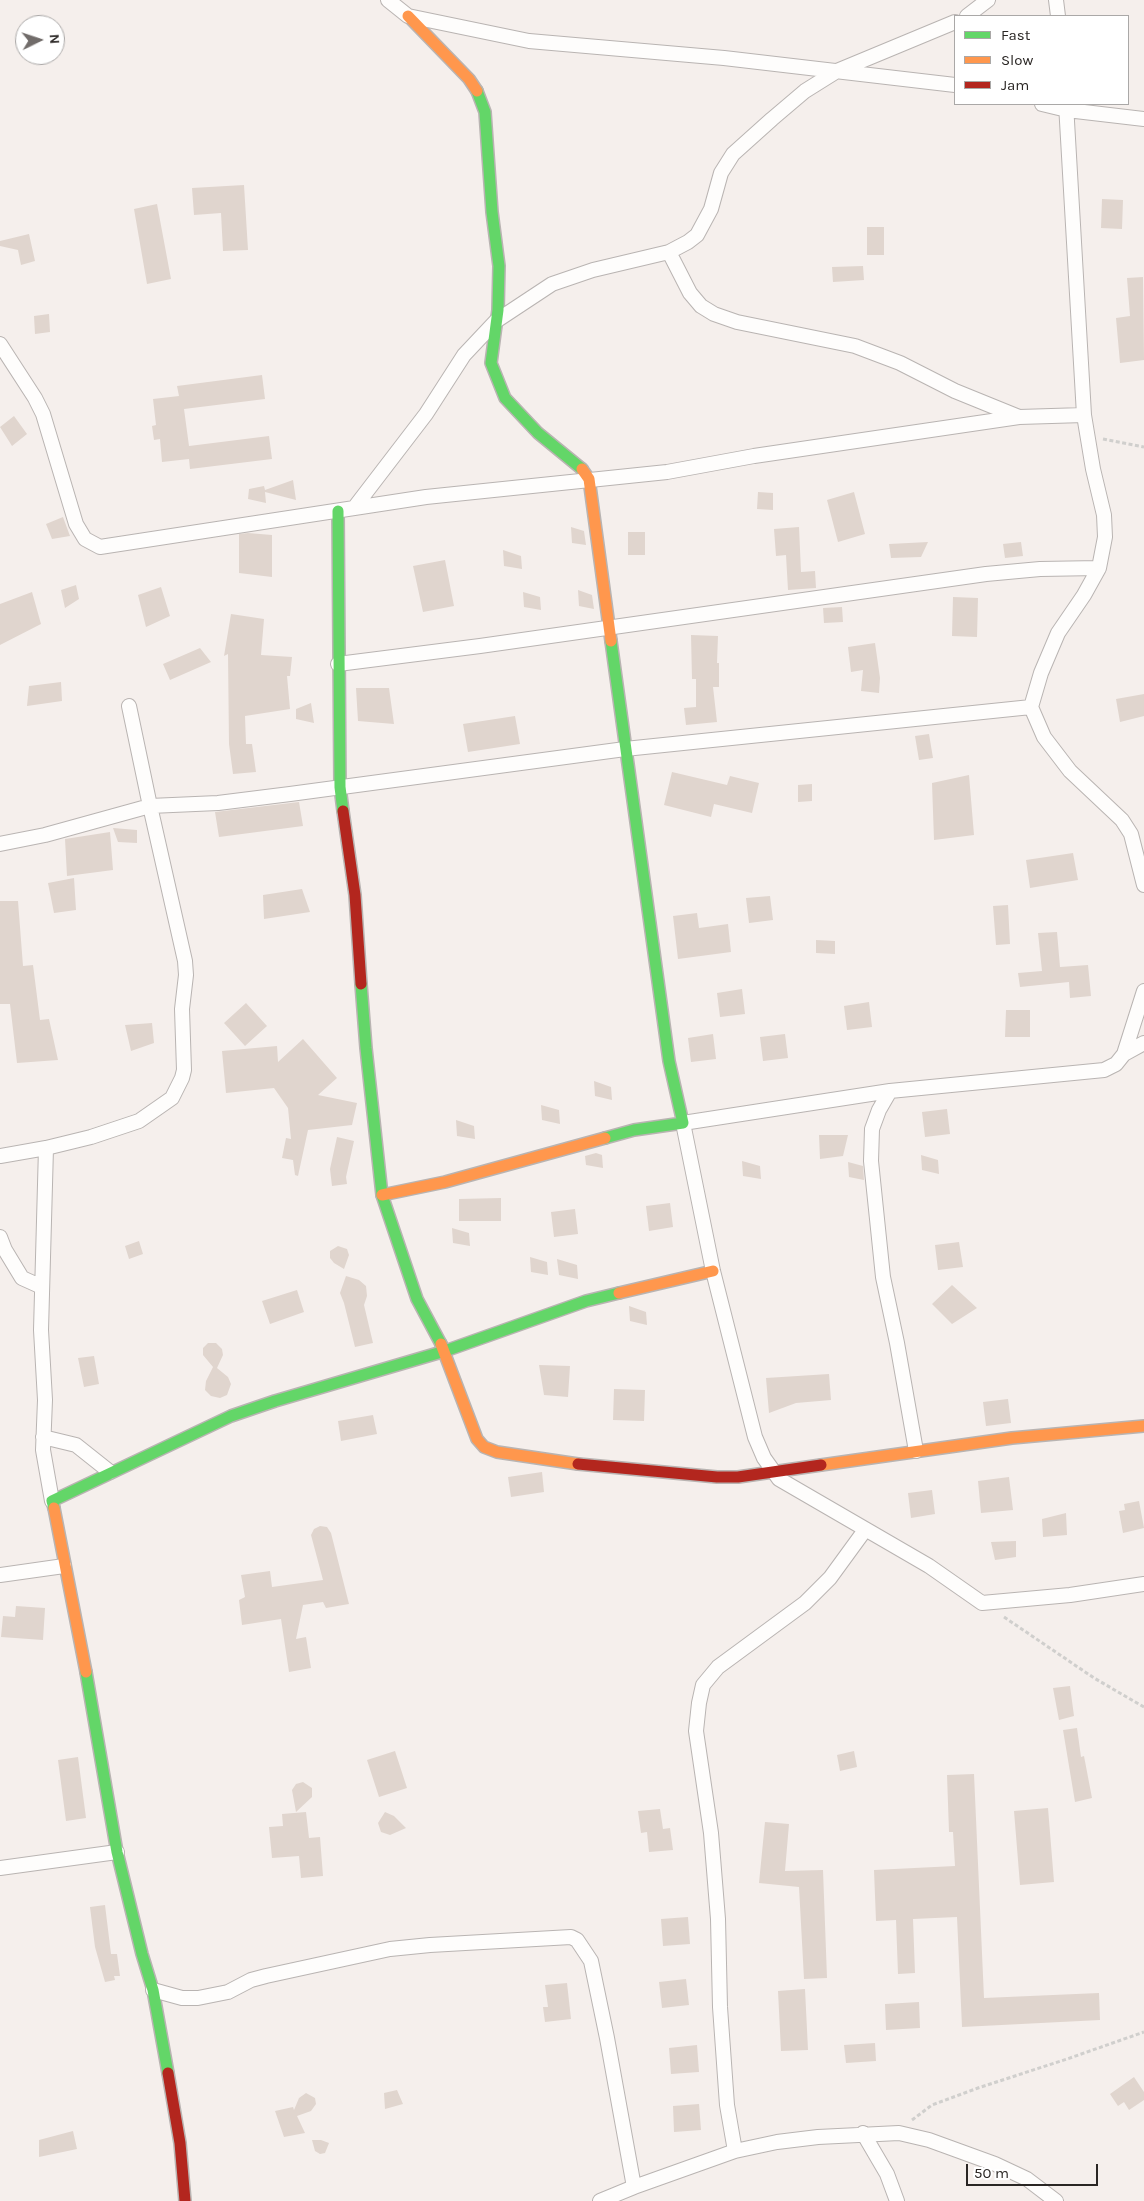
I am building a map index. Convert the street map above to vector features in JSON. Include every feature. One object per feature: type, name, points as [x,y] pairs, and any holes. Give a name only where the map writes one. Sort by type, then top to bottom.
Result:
[{"type":"street","points":[[388,0],[408,16],[469,79],[478,93],[484,112],[492,212],[499,266],[492,363],[497,382],[506,398],[538,433],[580,466],[589,480],[624,749],[669,1061],[684,1123],[713,1271],[755,1437],[764,1458],[785,1483],[929,1566],[982,1603],[1070,1595],[1144,1584]]},
{"type":"street","points":[[968,15],[988,0]]},
{"type":"street","points":[[1056,0],[1058,15]]},
{"type":"street","points":[[408,16],[529,42],[724,58],[954,85]]},
{"type":"street","points":[[354,508],[426,414],[464,355],[496,321],[552,284],[592,270],[669,252],[688,242],[697,235],[711,209],[721,173],[733,154],[806,91],[837,71],[954,22]]},
{"type":"street","points":[[1050,105],[1144,119]]},
{"type":"street","points":[[1066,107],[1084,414],[1086,435],[1104,515],[1105,537],[1099,568],[1058,633],[1041,673],[1030,707],[1044,737],[1070,771],[1122,820],[1131,834],[1144,885]]},
{"type":"street","points":[[669,252],[690,293],[700,306],[714,314],[737,322],[855,346],[900,363],[955,390],[1019,417]]},
{"type":"street","points":[[0,344],[35,398],[43,414],[76,524],[86,539],[94,546],[108,546],[426,497],[667,472],[754,456],[1019,417],[1084,414]]},
{"type":"street","points":[[338,511],[340,787],[355,895],[366,1048],[382,1195],[417,1299],[445,1351],[477,1439],[484,1447],[497,1452],[602,1467],[698,1476],[738,1477],[1012,1438],[1144,1426]]},
{"type":"street","points":[[338,664],[480,646],[609,626],[986,574],[1040,569],[1099,568]]},
{"type":"street","points":[[0,1156],[46,1148],[91,1137],[139,1121],[172,1098],[182,1078],[184,1070],[182,1009],[186,975],[185,961],[129,706]]},
{"type":"street","points":[[0,844],[45,835],[150,806],[218,802],[624,749],[1030,707]]},
{"type":"street","points":[[382,1195],[445,1182],[634,1130],[890,1091],[1104,1070],[1116,1064],[1124,1054],[1144,991]]},
{"type":"street","points":[[1124,1054],[1144,1043]]},
{"type":"street","points":[[890,1091],[879,1110],[872,1128],[870,1161],[883,1278],[898,1343],[916,1452]]},
{"type":"street","points":[[46,1148],[41,1330],[45,1400],[43,1437],[45,1466],[90,1690],[117,1852],[142,1954],[154,1990],[180,2143],[185,2201]]},
{"type":"street","points":[[0,1237],[5,1250],[22,1278],[42,1287]]},
{"type":"street","points":[[52,1501],[231,1416],[340,1381],[445,1351],[586,1301],[713,1271]]},
{"type":"street","points":[[43,1437],[76,1445],[110,1472]]},
{"type":"street","points":[[735,2151],[726,2095],[720,2007],[718,1919],[711,1833],[696,1731],[699,1703],[703,1685],[718,1667],[805,1603],[830,1578],[865,1530]]},
{"type":"street","points":[[0,1575],[64,1566]]},
{"type":"street","points":[[0,1868],[117,1852]]},
{"type":"street","points":[[154,1990],[182,1998],[198,1998],[228,1992],[252,1980],[266,1976],[390,1949],[571,1937],[577,1940],[590,1961],[607,2038],[634,2187]]},
{"type":"street","points":[[864,2133],[887,2174],[897,2201]]},
{"type":"street","points":[[600,2201],[735,2151],[777,2142],[864,2133],[899,2133],[929,2140],[995,2164],[1027,2179],[1056,2201]]},
{"type":"path","points":[[1086,435],[1144,447]]},
{"type":"path","points":[[982,1603],[1094,1678],[1144,1707]]},
{"type":"path","points":[[899,2133],[916,2116],[932,2106],[978,2088],[1144,2032]]},
{"type":"building","points":[[244,185],[248,250],[223,251],[221,213],[194,215],[192,188]]},
{"type":"building","points":[[1102,199],[1123,200],[1122,229],[1101,228]]},
{"type":"building","points":[[157,204],[171,279],[147,284],[134,209]]},
{"type":"building","points":[[867,227],[884,227],[884,255],[867,255]]},
{"type":"building","points":[[29,234],[35,261],[21,265],[18,250],[0,246],[0,241]]},
{"type":"building","points":[[863,266],[864,280],[833,282],[832,267]]},
{"type":"building","points":[[1143,277],[1144,360],[1120,363],[1116,318],[1130,316],[1127,278]]},
{"type":"building","points":[[49,314],[50,332],[35,334],[34,316]]},
{"type":"building","points":[[262,375],[265,399],[184,409],[189,446],[269,436],[272,459],[190,469],[189,459],[162,462],[160,439],[154,440],[152,426],[156,425],[153,399],[179,396],[177,386]]},
{"type":"building","points":[[14,416],[27,434],[12,446],[0,427]]},
{"type":"building","points":[[293,480],[296,500],[265,492],[266,503],[248,499],[249,489],[264,486],[265,490]]},
{"type":"building","points":[[758,492],[773,493],[773,510],[757,509]]},
{"type":"building","points":[[854,492],[865,534],[838,542],[827,500]]},
{"type":"building","points":[[63,517],[70,536],[52,539],[46,524]]},
{"type":"building","points":[[571,527],[584,531],[586,545],[572,543]]},
{"type":"building","points":[[799,527],[801,572],[815,571],[816,588],[788,590],[786,555],[776,556],[774,529]]},
{"type":"building","points":[[628,532],[645,532],[645,555],[628,555]]},
{"type":"building","points":[[239,534],[272,535],[272,577],[239,573]]},
{"type":"building","points":[[928,542],[921,557],[891,558],[889,544]]},
{"type":"building","points":[[1021,542],[1023,556],[1005,558],[1003,544]]},
{"type":"building","points":[[503,550],[521,556],[522,569],[504,566]]},
{"type":"building","points":[[445,560],[454,606],[423,612],[413,566]]},
{"type":"building","points":[[76,585],[79,599],[65,608],[61,590]]},
{"type":"building","points":[[161,587],[170,616],[146,627],[138,595]]},
{"type":"building","points":[[578,590],[592,595],[594,609],[579,606]]},
{"type":"building","points":[[32,592],[41,624],[0,645],[0,604]]},
{"type":"building","points":[[523,592],[540,597],[541,610],[524,607]]},
{"type":"building","points":[[953,597],[978,598],[977,637],[952,636]]},
{"type":"building","points":[[842,607],[843,622],[824,623],[823,608]]},
{"type":"building","points":[[231,614],[264,619],[261,655],[292,657],[290,676],[287,676],[290,709],[245,716],[246,744],[252,744],[256,772],[233,774],[229,744],[228,654],[224,656]]},
{"type":"building","points":[[691,635],[718,636],[717,663],[719,663],[719,687],[713,687],[717,722],[686,725],[684,708],[696,707],[696,679],[692,679]]},
{"type":"building","points":[[875,643],[880,678],[879,693],[861,691],[863,670],[851,672],[848,647]]},
{"type":"building","points":[[200,648],[211,662],[170,680],[163,664]]},
{"type":"building","points":[[61,682],[62,701],[27,706],[29,686]]},
{"type":"building","points":[[356,688],[389,688],[394,724],[358,721]]},
{"type":"building","points":[[1144,694],[1144,716],[1120,722],[1116,699]]},
{"type":"building","points":[[311,703],[314,723],[296,719],[296,709]]},
{"type":"building","points":[[515,716],[520,744],[468,752],[463,724]]},
{"type":"building","points":[[929,734],[933,758],[919,760],[915,736]]},
{"type":"building","points":[[672,772],[727,785],[730,776],[759,783],[752,813],[714,804],[711,817],[664,805]]},
{"type":"building","points":[[969,775],[974,835],[934,840],[932,783]]},
{"type":"building","points":[[812,784],[812,801],[798,802],[798,785]]},
{"type":"building","points":[[299,802],[303,826],[219,837],[215,812]]},
{"type":"building","points":[[113,828],[137,830],[137,843],[118,842]]},
{"type":"building","points":[[110,832],[113,870],[67,876],[65,839]]},
{"type":"building","points":[[1073,853],[1078,880],[1030,888],[1026,860]]},
{"type":"building","points":[[74,878],[76,910],[54,913],[48,883]]},
{"type":"building","points":[[302,889],[310,912],[264,919],[263,895]]},
{"type":"building","points":[[770,896],[773,920],[749,923],[746,898]]},
{"type":"building","points":[[0,901],[18,901],[23,966],[33,965],[40,1020],[49,1019],[58,1060],[17,1063],[10,1004],[0,1004]]},
{"type":"building","points":[[1008,905],[1010,944],[996,945],[993,906]]},
{"type":"building","points":[[697,913],[699,928],[728,924],[731,952],[678,959],[673,916]]},
{"type":"building","points":[[1057,932],[1060,967],[1088,965],[1091,996],[1070,998],[1069,982],[1020,987],[1018,973],[1042,971],[1038,933]]},
{"type":"building","points":[[816,940],[835,941],[835,954],[816,953]]},
{"type":"building","points":[[742,989],[745,1014],[720,1017],[717,993]]},
{"type":"building","points":[[869,1002],[872,1027],[847,1030],[844,1006]]},
{"type":"building","points":[[246,1003],[267,1026],[245,1046],[224,1023]]},
{"type":"building","points":[[1006,1010],[1030,1010],[1030,1037],[1005,1037]]},
{"type":"building","points":[[152,1023],[154,1043],[131,1051],[125,1025]]},
{"type":"building","points":[[713,1034],[716,1059],[691,1062],[688,1038]]},
{"type":"building","points":[[785,1034],[788,1058],[763,1061],[760,1037]]},
{"type":"building","points":[[303,1039],[337,1078],[318,1095],[357,1103],[352,1125],[308,1130],[298,1176],[295,1175],[293,1160],[282,1158],[286,1138],[291,1139],[288,1108],[274,1088],[226,1093],[222,1051],[277,1046],[278,1062]]},
{"type":"building","points":[[594,1081],[611,1087],[612,1100],[595,1096]]},
{"type":"building","points":[[541,1105],[559,1110],[560,1124],[542,1120]]},
{"type":"building","points":[[947,1109],[950,1134],[925,1137],[922,1112]]},
{"type":"building","points":[[456,1120],[474,1126],[475,1139],[457,1136]]},
{"type":"building","points":[[819,1135],[848,1135],[843,1156],[820,1159]]},
{"type":"building","points":[[337,1137],[354,1141],[346,1177],[347,1184],[332,1186],[330,1169]]},
{"type":"building","points":[[596,1153],[602,1155],[603,1168],[586,1165],[585,1156]]},
{"type":"building","points":[[921,1155],[938,1160],[939,1174],[922,1170]]},
{"type":"building","points":[[742,1161],[760,1166],[761,1179],[743,1176]]},
{"type":"building","points":[[848,1162],[863,1166],[864,1180],[849,1177]]},
{"type":"building","points":[[501,1198],[501,1221],[459,1221],[459,1199]]},
{"type":"building","points":[[670,1203],[673,1227],[649,1231],[646,1206]]},
{"type":"building","points":[[575,1209],[578,1234],[554,1237],[551,1212]]},
{"type":"building","points":[[452,1228],[469,1233],[470,1246],[453,1243]]},
{"type":"building","points":[[139,1241],[143,1254],[129,1259],[125,1246]]},
{"type":"building","points":[[959,1242],[963,1267],[938,1270],[935,1245]]},
{"type":"building","points":[[338,1246],[347,1249],[349,1255],[344,1269],[330,1258],[330,1251]]},
{"type":"building","points":[[530,1257],[547,1262],[548,1275],[531,1272]]},
{"type":"building","points":[[557,1259],[577,1265],[578,1279],[559,1275]]},
{"type":"building","points":[[346,1276],[359,1280],[366,1286],[367,1296],[364,1305],[373,1343],[355,1347],[340,1293]]},
{"type":"building","points":[[952,1285],[977,1308],[952,1324],[932,1304]]},
{"type":"building","points":[[297,1290],[304,1312],[270,1324],[262,1301]]},
{"type":"building","points":[[629,1306],[646,1312],[647,1325],[630,1321]]},
{"type":"building","points":[[208,1343],[216,1343],[222,1349],[223,1355],[217,1368],[228,1377],[231,1384],[227,1395],[220,1398],[211,1396],[205,1390],[206,1381],[213,1367],[203,1355],[203,1348]]},
{"type":"building","points":[[94,1356],[99,1384],[84,1387],[78,1358]]},
{"type":"building","points":[[539,1365],[570,1366],[568,1397],[544,1395]]},
{"type":"building","points":[[829,1374],[831,1400],[796,1403],[769,1413],[766,1378]]},
{"type":"building","points":[[614,1389],[645,1390],[644,1421],[613,1420]]},
{"type":"building","points":[[1008,1399],[1011,1423],[986,1426],[983,1402]]},
{"type":"building","points":[[373,1415],[377,1434],[341,1441],[338,1421]]},
{"type":"building","points":[[542,1472],[544,1492],[511,1497],[508,1477]]},
{"type":"building","points":[[1009,1477],[1013,1510],[981,1513],[978,1481]]},
{"type":"building","points":[[932,1490],[935,1514],[911,1518],[908,1493]]},
{"type":"building","points":[[1139,1501],[1144,1528],[1123,1533],[1119,1511],[1125,1510],[1124,1504]]},
{"type":"building","points":[[1066,1513],[1067,1535],[1043,1537],[1042,1519]]},
{"type":"building","points":[[320,1526],[327,1527],[331,1533],[349,1604],[326,1608],[323,1602],[303,1605],[296,1639],[306,1637],[311,1668],[289,1672],[281,1619],[242,1625],[239,1600],[245,1597],[241,1575],[270,1571],[272,1587],[323,1580],[311,1535],[314,1529]]},
{"type":"building","points":[[1016,1541],[1016,1557],[995,1560],[991,1542]]},
{"type":"building","points":[[16,1606],[45,1608],[43,1640],[1,1637],[3,1616],[15,1617]]},
{"type":"building","points":[[1070,1686],[1074,1716],[1059,1720],[1053,1688]]},
{"type":"building","points":[[1077,1728],[1081,1757],[1084,1756],[1092,1798],[1075,1802],[1063,1730]]},
{"type":"building","points":[[395,1751],[407,1788],[379,1797],[367,1760]]},
{"type":"building","points":[[854,1751],[857,1767],[840,1771],[837,1755]]},
{"type":"building","points":[[78,1757],[86,1818],[66,1821],[58,1760]]},
{"type":"building","points":[[974,1774],[984,1998],[1099,1993],[1100,2020],[962,2027],[957,1917],[913,1919],[915,1973],[898,1974],[896,1920],[876,1921],[874,1870],[955,1866],[953,1832],[949,1832],[947,1775]]},
{"type":"building","points":[[303,1782],[312,1788],[312,1797],[296,1812],[292,1790],[296,1784]]},
{"type":"building","points":[[1048,1808],[1054,1882],[1020,1885],[1014,1811]]},
{"type":"building","points":[[660,1809],[663,1829],[670,1828],[673,1850],[649,1852],[647,1832],[641,1833],[638,1811]]},
{"type":"building","points":[[306,1812],[309,1838],[320,1837],[323,1876],[301,1878],[299,1856],[272,1858],[269,1827],[283,1826],[282,1814]]},
{"type":"building","points":[[385,1812],[394,1816],[406,1828],[390,1835],[381,1832],[378,1823]]},
{"type":"building","points":[[765,1822],[789,1824],[785,1871],[823,1870],[827,1978],[804,1979],[799,1887],[759,1883]]},
{"type":"building","points":[[105,1905],[111,1954],[117,1954],[120,1976],[114,1976],[115,1980],[105,1982],[95,1947],[90,1907]]},
{"type":"building","points":[[688,1917],[690,1944],[663,1946],[661,1919]]},
{"type":"building","points":[[686,1979],[689,2005],[662,2008],[659,1982]]},
{"type":"building","points":[[567,1983],[571,2019],[545,2022],[543,2007],[548,2007],[545,1985]]},
{"type":"building","points":[[805,1989],[808,2050],[781,2051],[778,1991]]},
{"type":"building","points":[[919,2002],[920,2028],[886,2030],[885,2004]]},
{"type":"building","points":[[875,2043],[876,2061],[846,2063],[844,2045]]},
{"type":"building","points":[[697,2045],[699,2072],[671,2074],[669,2048]]},
{"type":"building","points":[[1134,2077],[1144,2092],[1144,2100],[1129,2110],[1124,2102],[1118,2106],[1110,2094]]},
{"type":"building","points":[[397,2090],[403,2104],[385,2109],[384,2093]]},
{"type":"building","points":[[306,2093],[315,2098],[316,2104],[311,2111],[297,2116],[305,2133],[284,2137],[275,2111],[293,2107],[294,2110],[299,2098]]},
{"type":"building","points":[[699,2104],[701,2130],[674,2132],[673,2106]]},
{"type":"building","points":[[73,2131],[77,2149],[39,2157],[39,2140]]},
{"type":"building","points":[[312,2140],[321,2140],[329,2143],[325,2153],[320,2154],[315,2151]]},
{"type":"traffic: fast","points":[[477,91],[485,112],[492,212],[499,266],[498,310],[491,363],[505,398],[538,433],[582,469]]},
{"type":"traffic: fast","points":[[338,511],[340,787],[343,811]]},
{"type":"traffic: fast","points":[[605,1138],[634,1130],[683,1123],[669,1061],[611,641]]},
{"type":"traffic: fast","points":[[361,984],[382,1195],[417,1299],[441,1344]]},
{"type":"traffic: fast","points":[[54,1508],[52,1501],[231,1416],[275,1401],[445,1351],[586,1301],[619,1293]]},
{"type":"traffic: fast","points":[[86,1672],[117,1852],[142,1954],[153,1990],[168,2073]]},
{"type":"traffic: slow","points":[[408,16],[469,79],[477,91]]},
{"type":"traffic: slow","points":[[582,469],[589,479],[611,641]]},
{"type":"traffic: slow","points":[[382,1195],[445,1182],[605,1138]]},
{"type":"traffic: slow","points":[[619,1293],[713,1271]]},
{"type":"traffic: slow","points":[[441,1344],[477,1439],[484,1447],[497,1452],[578,1464]]},
{"type":"traffic: slow","points":[[821,1465],[1012,1438],[1144,1426]]},
{"type":"traffic: slow","points":[[54,1508],[86,1672]]},
{"type":"traffic: jam","points":[[343,811],[355,895],[361,984]]},
{"type":"traffic: jam","points":[[578,1464],[717,1477],[738,1477],[821,1465]]},
{"type":"traffic: jam","points":[[168,2073],[180,2143],[185,2201]]}]
